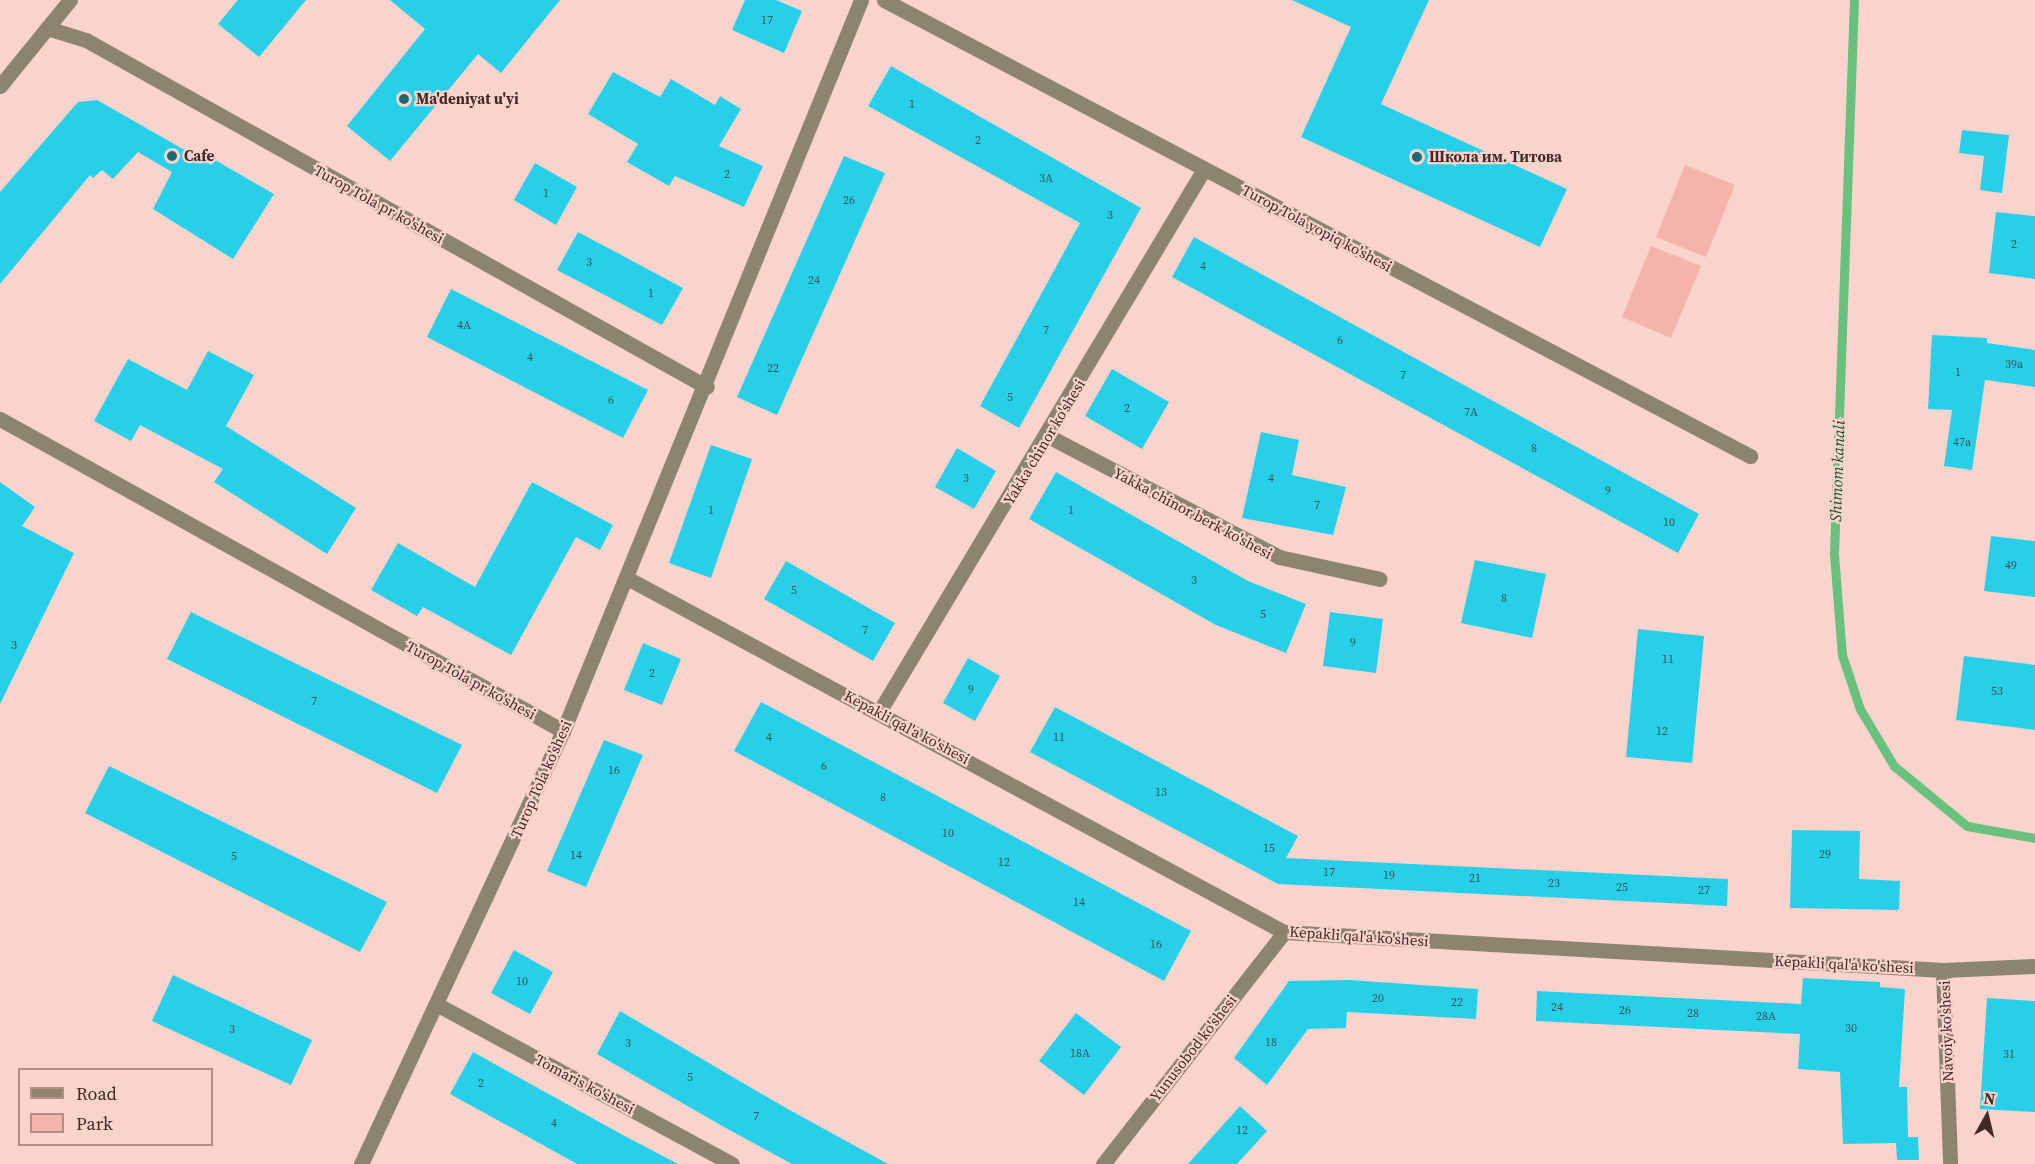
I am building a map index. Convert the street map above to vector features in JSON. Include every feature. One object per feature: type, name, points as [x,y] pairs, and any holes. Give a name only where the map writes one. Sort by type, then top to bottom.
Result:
[{"type":"street","points":[[0,86],[70,0]]},
{"type":"street","name":"Turop Tola ko'shesi","points":[[361,1164],[438,1005],[564,731],[707,387],[861,0]]},
{"type":"street","name":"Turop Tola yopiq ko'shesi","points":[[884,0],[1750,456]]},
{"type":"street","name":"Turop Tola pr ko'shesi","points":[[47,28],[86,40],[707,387]]},
{"type":"street","name":"Yakka chinor ko'shesi","points":[[879,712],[1048,436],[1204,169]]},
{"type":"street","name":"Turop Tola pr ko'shesi","points":[[0,419],[564,731]]},
{"type":"street","name":"Yakka chinor berk ko'shesi","points":[[1048,436],[1279,557],[1380,579]]},
{"type":"street","name":"Kepakli qal'a ko'shesi","points":[[627,578],[1284,932],[1943,970],[2035,966]]},
{"type":"street","name":"Yunusobod ko'shesi","points":[[1103,1164],[1284,932]]},
{"type":"street","name":"Navoiy ko'shesi","points":[[1943,970],[1950,1164]]},
{"type":"street","name":"Tomaris ko'shesi","points":[[438,1005],[732,1164]]},
{"type":"green space","points":[[1685,165],[1735,185],[1706,257],[1656,237]]},
{"type":"green space","points":[[1651,246],[1701,266],[1671,338],[1622,317]]},
{"type":"building","points":[[238,0],[306,0],[259,57],[218,24]]},
{"type":"building","name":"Ma'deniyat u'yi","points":[[390,0],[560,0],[501,73],[478,54],[390,161],[347,126],[425,29]]},
{"type":"building","points":[[745,0],[776,0],[802,11],[784,53],[732,30]]},
{"type":"building","points":[[1292,0],[1429,0],[1381,104],[1567,189],[1540,247],[1301,137],[1351,27]]},
{"type":"building","points":[[891,66],[1141,208],[1019,428],[980,406],[1080,223],[868,106]]},
{"type":"building","points":[[613,72],[660,97],[671,79],[715,105],[720,96],[741,109],[719,146],[763,166],[744,207],[675,176],[669,186],[627,162],[638,144],[588,114]]},
{"type":"building","points":[[97,100],[211,165],[215,160],[274,194],[233,259],[153,209],[172,172],[138,152],[113,179],[102,170],[93,178],[90,175],[0,284],[0,192],[78,102]]},
{"type":"building","points":[[1962,130],[2009,135],[2002,193],[1980,190],[1984,156],[1959,153]]},
{"type":"building","points":[[844,156],[885,173],[777,415],[737,397]]},
{"type":"building","points":[[535,163],[577,187],[556,225],[514,200]]},
{"type":"building","points":[[1996,212],[2035,216],[2035,279],[1989,273]]},
{"type":"building","points":[[578,232],[683,288],[662,325],[557,270]]},
{"type":"building","points":[[1194,237],[1699,514],[1678,553],[1172,277]]},
{"type":"building","points":[[451,289],[648,390],[623,438],[427,337]]},
{"type":"building","points":[[1932,335],[1987,338],[1987,343],[2035,350],[2035,387],[1985,380],[1972,470],[1944,466],[1952,410],[1928,409]]},
{"type":"building","points":[[208,351],[254,375],[226,426],[356,508],[327,554],[214,482],[223,469],[140,425],[131,441],[94,421],[128,359],[187,390]]},
{"type":"building","points":[[1112,369],[1169,402],[1142,449],[1085,416]]},
{"type":"building","points":[[1261,432],[1299,440],[1292,475],[1346,487],[1333,535],[1242,518]]},
{"type":"building","points":[[711,445],[752,459],[711,578],[669,563]]},
{"type":"building","points":[[957,448],[996,471],[974,509],[935,487]]},
{"type":"building","points":[[1056,472],[1248,581],[1306,604],[1286,653],[1216,625],[1029,519]]},
{"type":"building","points":[[0,482],[35,507],[22,526],[74,553],[0,704]]},
{"type":"building","points":[[532,482],[613,525],[600,550],[576,537],[511,655],[423,607],[417,616],[371,590],[398,543],[475,587]]},
{"type":"building","points":[[1991,536],[2035,541],[2035,597],[1984,591]]},
{"type":"building","points":[[1475,560],[1546,574],[1532,638],[1461,623]]},
{"type":"building","points":[[786,561],[895,623],[873,661],[764,599]]},
{"type":"building","points":[[191,612],[462,745],[437,793],[167,659]]},
{"type":"building","points":[[1330,612],[1383,619],[1376,673],[1323,666]]},
{"type":"building","points":[[1638,629],[1704,636],[1692,763],[1626,757]]},
{"type":"building","points":[[643,643],[681,659],[662,705],[624,690]]},
{"type":"building","points":[[1964,656],[2035,665],[2035,730],[1956,720]]},
{"type":"building","points":[[968,658],[1000,676],[975,721],[943,703]]},
{"type":"building","points":[[761,702],[1191,931],[1164,981],[734,751]]},
{"type":"building","points":[[1055,707],[1298,836],[1286,858],[1728,879],[1727,906],[1278,884],[1030,752]]},
{"type":"building","points":[[604,740],[643,755],[586,887],[547,871]]},
{"type":"building","points":[[109,766],[387,902],[360,952],[85,813]]},
{"type":"building","points":[[1792,830],[1860,831],[1859,879],[1900,881],[1899,910],[1790,908]]},
{"type":"building","points":[[514,950],[553,972],[530,1014],[491,993]]},
{"type":"building","points":[[173,975],[312,1040],[291,1085],[152,1021]]},
{"type":"building","points":[[1803,978],[1880,982],[1880,987],[1905,989],[1899,1087],[1907,1087],[1908,1137],[1918,1137],[1919,1160],[1897,1160],[1896,1143],[1843,1144],[1840,1072],[1798,1069],[1800,1034],[1536,1021],[1537,991],[1801,1004]]},
{"type":"building","points":[[1349,980],[1478,989],[1476,1019],[1347,1012],[1346,1028],[1308,1029],[1267,1085],[1234,1058],[1289,981]]},
{"type":"building","points":[[1987,998],[2035,1001],[2035,1112],[1980,1109]]},
{"type":"building","points":[[620,1011],[786,1108],[888,1164],[792,1164],[724,1127],[597,1054]]},
{"type":"building","points":[[1076,1013],[1121,1047],[1084,1095],[1039,1061]]},
{"type":"building","points":[[473,1052],[678,1164],[577,1164],[450,1094]]},
{"type":"building","points":[[1240,1106],[1267,1131],[1237,1164],[1188,1164]]},
{"type":"waterway","name":"Shimom kanali","points":[[1854,0],[1834,554],[1842,655],[1860,709],[1894,766],[1967,826],[2035,838]]},
{"type":"place","name":"Ma'deniyat u'yi","points":[[404,99]]},
{"type":"place","name":"Cafe","points":[[172,156]]},
{"type":"place","name":"Школа им. Титова","points":[[1417,157]]}]
